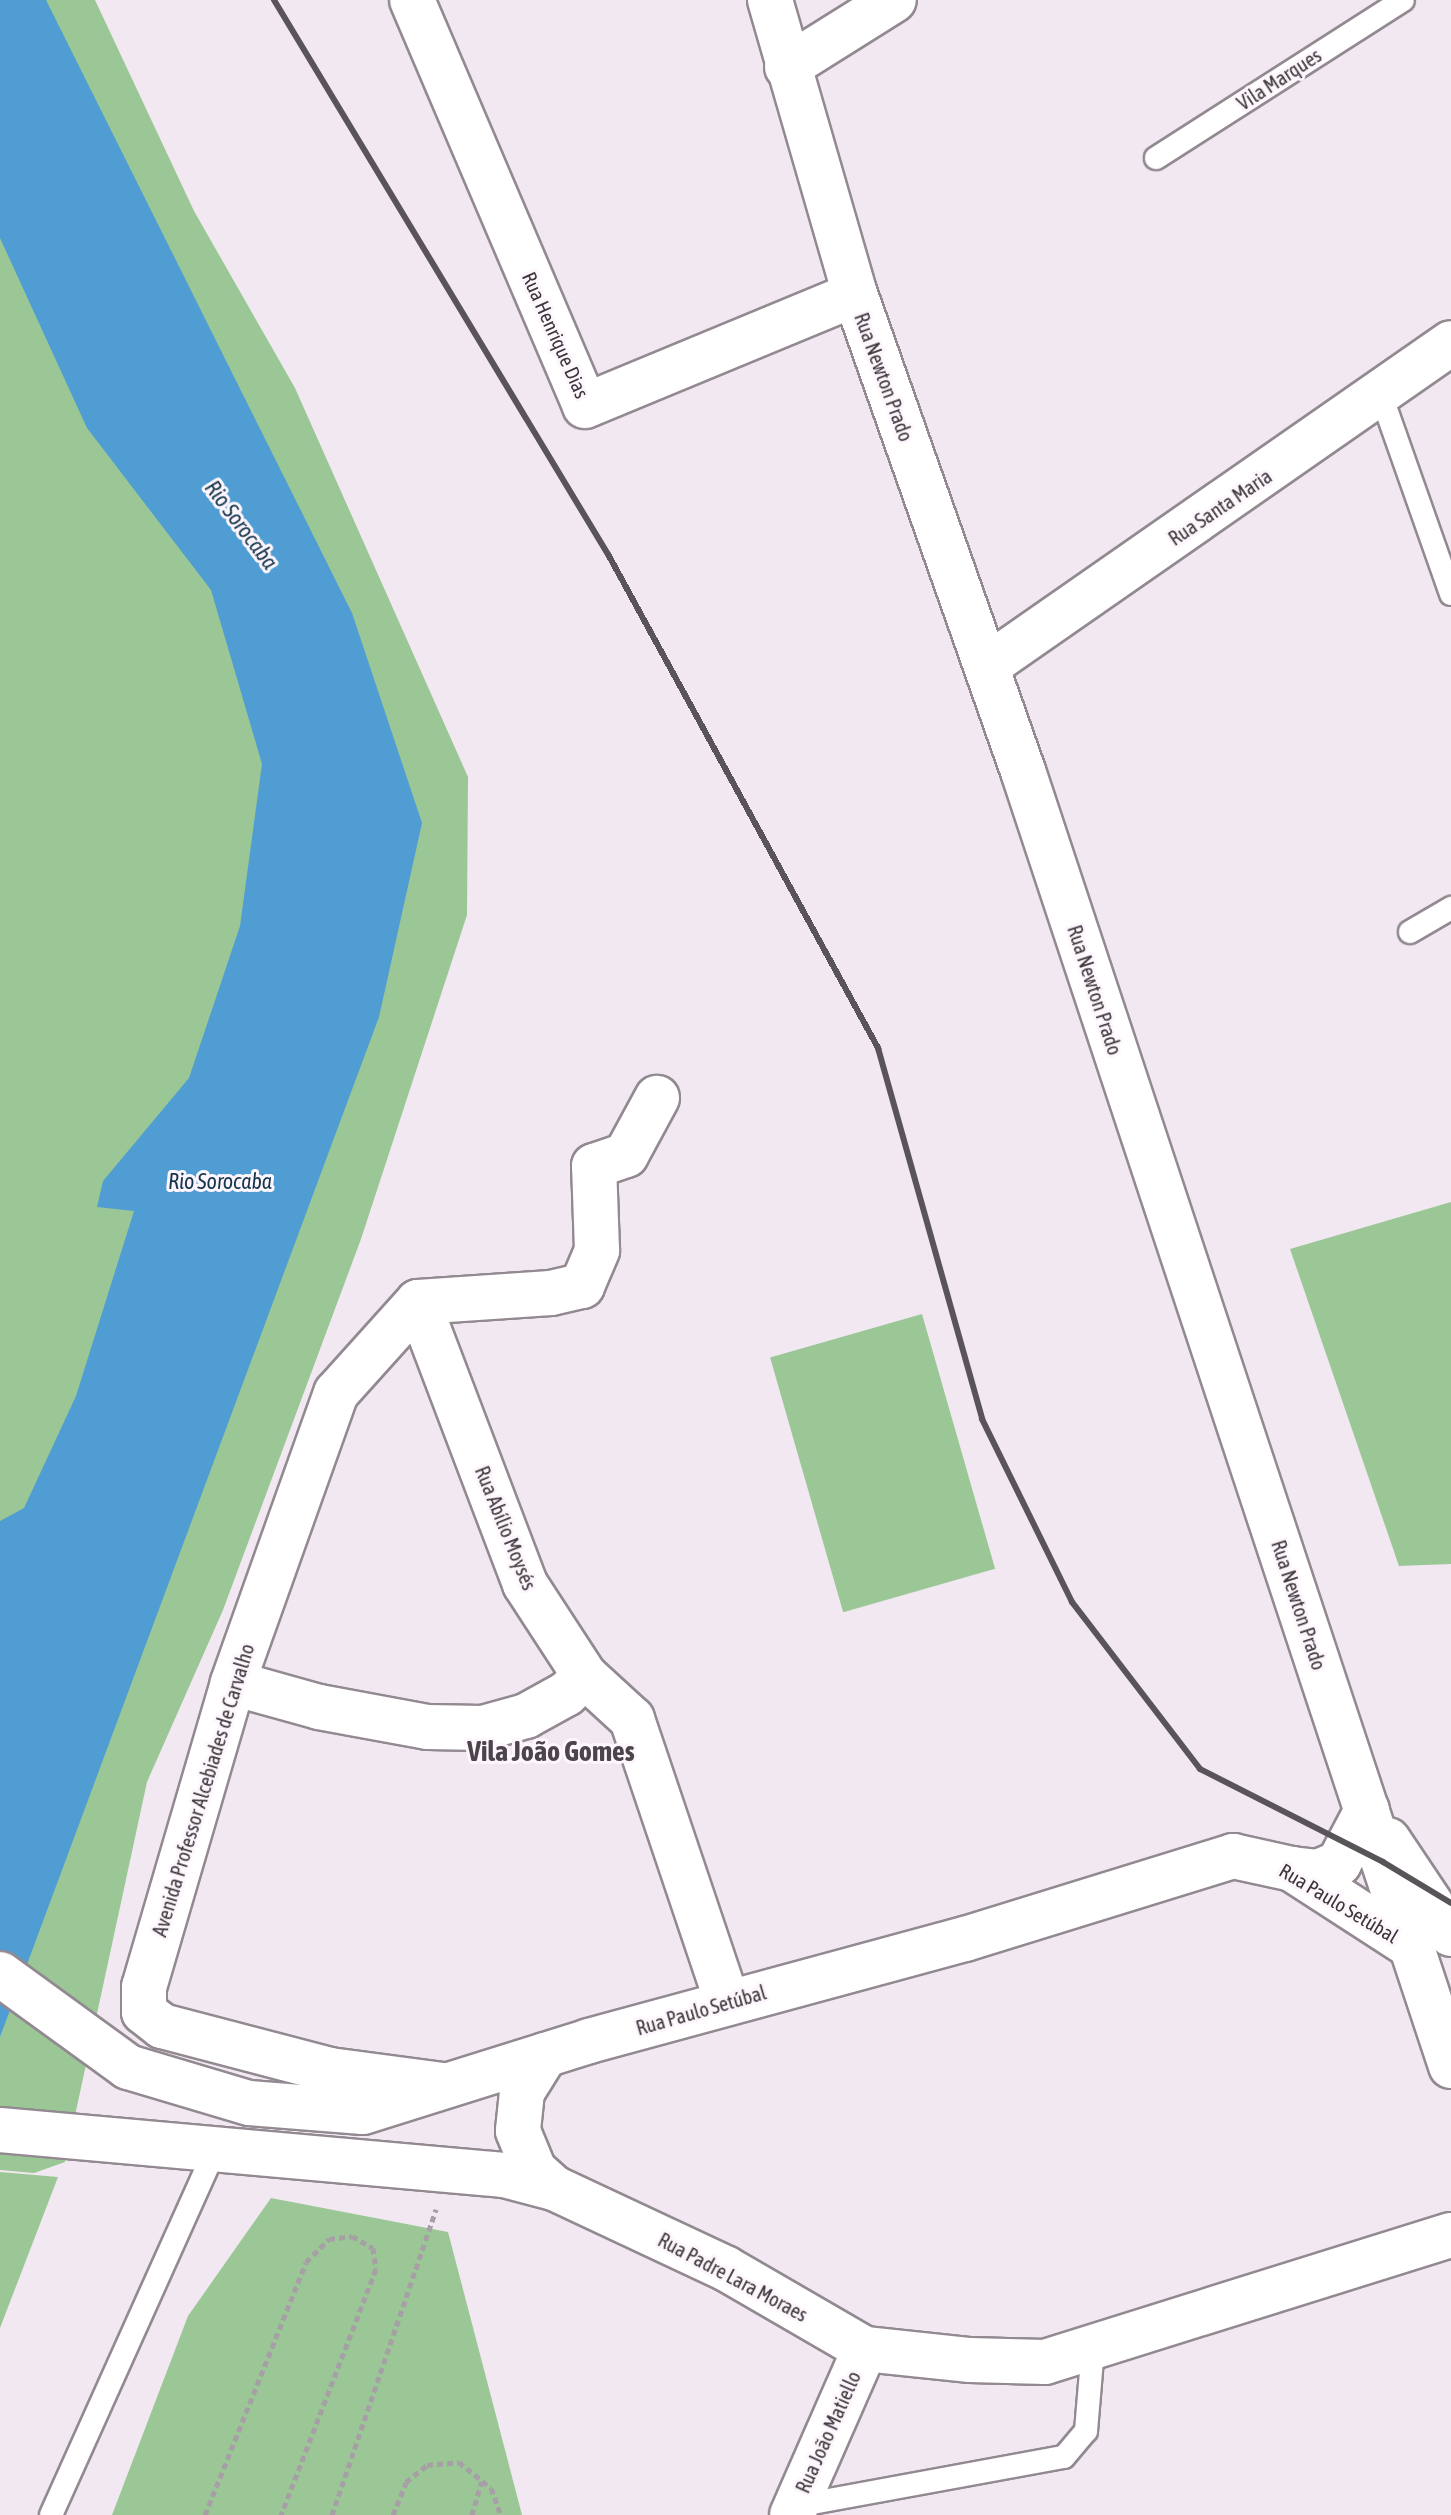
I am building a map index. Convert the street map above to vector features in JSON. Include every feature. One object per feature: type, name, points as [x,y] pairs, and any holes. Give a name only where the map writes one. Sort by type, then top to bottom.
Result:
[{"type":"main road","name":"Rua Henrique Dias","points":[[412,0],[585,406],[855,294]]},
{"type":"main road","name":"Rua Newton Prado","points":[[770,0],[855,294],[987,666],[1367,1810],[1427,1978],[1451,2066]]},
{"type":"main road","points":[[787,67],[894,0]]},
{"type":"main road","name":"Rua Santa Maria","points":[[987,666],[1381,395],[1451,343]]},
{"type":"main road","points":[[418,1302],[551,1293],[582,1286],[597,1250],[594,1166],[626,1155],[657,1098]]},
{"type":"main road","name":"Rua Abílio Moysés","points":[[418,1302],[525,1584],[585,1676],[632,1719],[727,2002]]},
{"type":"main road","name":"Avenida Professor Alcebiades de Carvalho","points":[[418,1302],[336,1393],[233,1683],[144,1987],[144,2012],[162,2026],[330,2070],[443,2085]]},
{"type":"main road","points":[[233,1683],[382,1719],[483,1728],[526,1716],[566,1694],[585,1676]]},
{"type":"main road","points":[[1292,1869],[1318,1872],[1339,1863],[1367,1810],[1451,1934]]},
{"type":"main road","name":"Rua Paulo Setúbal","points":[[0,1974],[103,2053],[128,2067],[249,2103],[363,2112],[443,2085],[727,2002],[965,1939],[1233,1856],[1292,1869],[1427,1978]]},
{"type":"main road","points":[[545,2055],[522,2092],[518,2131],[534,2170],[554,2188]]},
{"type":"main road","name":"Rua Padre Lara Moraes","points":[[0,2130],[217,2146],[450,2169],[554,2188],[725,2268],[865,2349],[1045,2362],[1451,2235]]},
{"type":"main road","name":"Rua João Matiello","points":[[793,2510],[865,2349]]},
{"type":"lane","name":"Vila Marques","points":[[1156,158],[1403,0]]},
{"type":"lane","points":[[1381,395],[1451,594]]},
{"type":"lane","points":[[1410,932],[1451,908]]},
{"type":"lane","points":[[51,2515],[217,2146]]},
{"type":"lane","points":[[793,2510],[1064,2457],[1086,2431],[1093,2348]]},
{"type":"path","points":[[332,2515],[450,2169]]},
{"type":"path","points":[[205,2515],[306,2262],[329,2239],[352,2236],[373,2248],[376,2269],[281,2515]]},
{"type":"path","points":[[393,2515],[406,2482],[427,2465],[459,2462],[491,2488],[501,2515]]},
{"type":"path","points":[[472,2515],[482,2481]]},
{"type":"green space","points":[[0,0],[95,0],[194,211],[295,388],[468,777],[467,915],[361,1239],[223,1610],[147,1782],[65,2162],[34,2173],[0,2170]]},
{"type":"green space","points":[[1451,1202],[1451,1564],[1399,1566],[1290,1249]]},
{"type":"green space","points":[[922,1314],[995,1569],[843,1612],[770,1358]]},
{"type":"green space","points":[[0,2172],[58,2177],[0,2328]]},
{"type":"green space","points":[[271,2198],[448,2232],[522,2515],[112,2515],[188,2316]]},
{"type":"water","name":"Rio Sorocaba","points":[[0,0],[46,0],[352,613],[422,823],[379,1017],[0,2037],[0,1521],[24,1508],[76,1396],[134,1211],[97,1207],[103,1181],[189,1078],[240,926],[262,764],[211,590],[87,428],[0,238]]},
{"type":"railway","points":[[274,0],[609,556],[878,1048],[982,1419],[1072,1602],[1200,1769],[1383,1862],[1451,1903]]},
{"type":"district","name":"Vila João Gomes","points":[[551,1751]]}]
